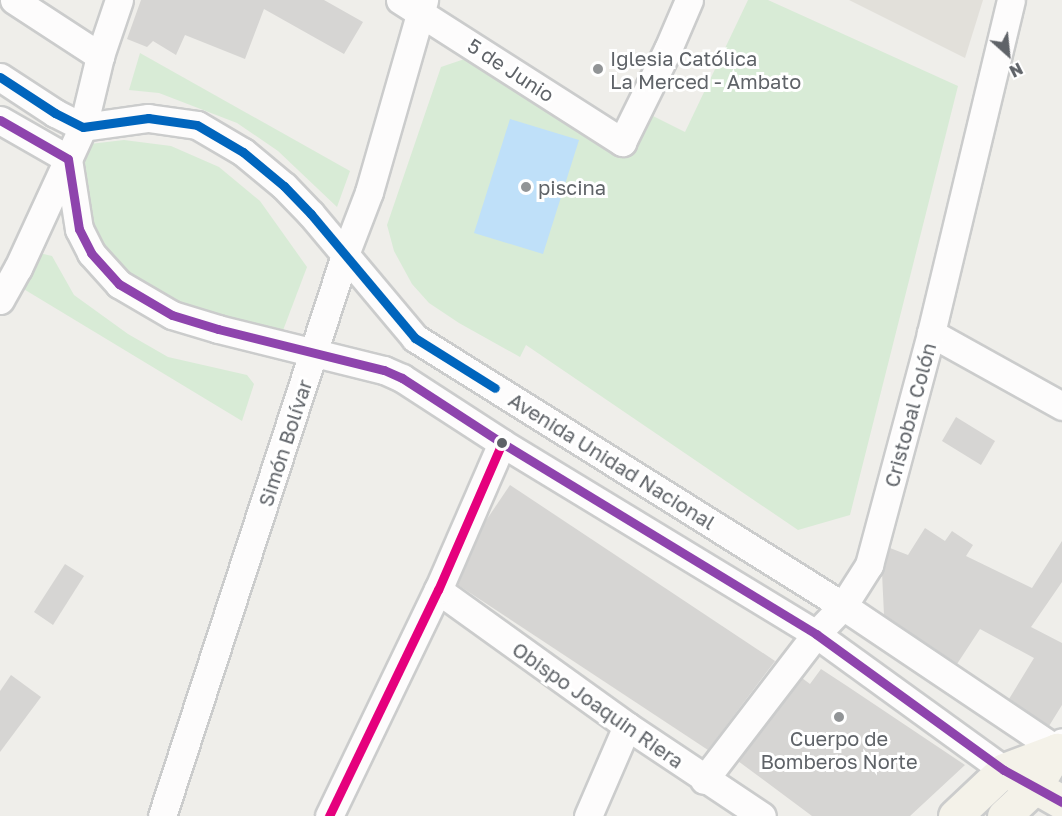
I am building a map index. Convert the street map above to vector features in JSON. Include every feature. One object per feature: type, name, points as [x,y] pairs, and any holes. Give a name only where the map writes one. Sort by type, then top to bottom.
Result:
[{"type":"main road","points":[[956,816],[1004,770],[1060,748]]},
{"type":"main road","points":[[1004,816],[1049,795],[1060,748]]},
{"type":"main road","name":"Avenida Unidad Nacional","points":[[1004,770],[1049,795]]},
{"type":"street","points":[[15,0],[100,56]]},
{"type":"street","points":[[0,300],[18,268],[83,128],[100,56],[119,0]]},
{"type":"street","name":"5 de Junio","points":[[414,4],[622,142],[668,49],[688,0]]},
{"type":"street","name":"Cristobal Colón","points":[[704,780],[816,634],[843,606],[870,565],[931,333],[1011,0]]},
{"type":"street","name":"Simón Bolívar","points":[[162,816],[346,252],[369,192],[414,4]]},
{"type":"street","points":[[0,76],[55,113],[83,128]]},
{"type":"street","name":"Avenida Unidad Nacional","points":[[83,128],[147,118],[197,125],[243,152],[284,186],[346,252],[415,338],[843,606],[1060,748]]},
{"type":"street","points":[[0,120],[68,159]]},
{"type":"street","name":"Avenida Unidad Nacional","points":[[68,159],[79,229],[91,253],[119,284],[171,315],[218,329],[384,370],[402,378],[502,443],[816,634],[1004,770]]},
{"type":"street","points":[[931,333],[1062,406]]},
{"type":"street","points":[[329,816],[438,590],[502,443]]},
{"type":"street","name":"Obispo Joaquin Riera","points":[[438,590],[704,780],[762,816]]},
{"type":"street","points":[[588,816],[627,726]]},
{"type":"shaded area","points":[[849,0],[983,0],[965,58]]},
{"type":"green space","points":[[748,0],[768,0],[958,86],[850,515],[798,530],[526,345],[520,357],[459,323],[429,303],[412,284],[394,251],[387,225],[441,67],[488,51],[624,125],[633,106],[685,132]]},
{"type":"green space","points":[[140,53],[350,171],[337,207],[278,151],[237,123],[159,93],[129,90]]},
{"type":"green space","points":[[124,140],[171,146],[219,167],[260,201],[307,267],[282,333],[256,342],[104,276],[63,194],[90,144]]},
{"type":"green space","points":[[35,252],[52,256],[74,295],[128,334],[168,357],[247,375],[254,384],[242,421],[17,285]]},
{"type":"water","name":"piscina","points":[[510,119],[579,140],[543,254],[474,233]]},
{"type":"building","points":[[141,0],[324,0],[363,22],[344,54],[264,9],[245,59],[185,35],[176,55],[153,41],[147,47],[127,39]]},
{"type":"building","points":[[956,417],[995,441],[981,465],[942,441]]},
{"type":"building","points":[[510,485],[775,661],[708,750],[458,585],[483,525]]},
{"type":"building","points":[[925,528],[945,541],[952,531],[973,545],[966,556],[1032,588],[1062,541],[1062,582],[1031,627],[1062,643],[1062,705],[1049,726],[1009,699],[1034,658],[980,629],[957,664],[884,615],[882,573],[890,548],[908,555]]},
{"type":"building","points":[[65,564],[84,576],[53,625],[34,612]]},
{"type":"building","name":"Cuerpo de Bomberos Norte","points":[[821,669],[965,765],[910,816],[812,816],[738,761],[802,678],[810,684]]},
{"type":"building","points":[[11,675],[41,697],[0,752],[0,691]]},
{"type":"transit line","points":[[0,77],[55,113],[83,127],[148,118],[197,125],[243,152],[284,186],[311,214],[415,338],[495,388]]},
{"type":"transit line","points":[[0,120],[68,159],[79,229],[91,253],[119,284],[172,315],[218,329],[384,370],[402,378],[502,443],[816,634],[1004,770],[1062,802]]},
{"type":"transit line","points":[[329,816],[438,590],[502,443]]},
{"type":"place","name":"Iglesia Católica La Merced - Ambato","points":[[598,69]]},
{"type":"place","name":"piscina","points":[[526,187]]},
{"type":"place","name":"Cuerpo de Bomberos Norte","points":[[839,717]]}]
